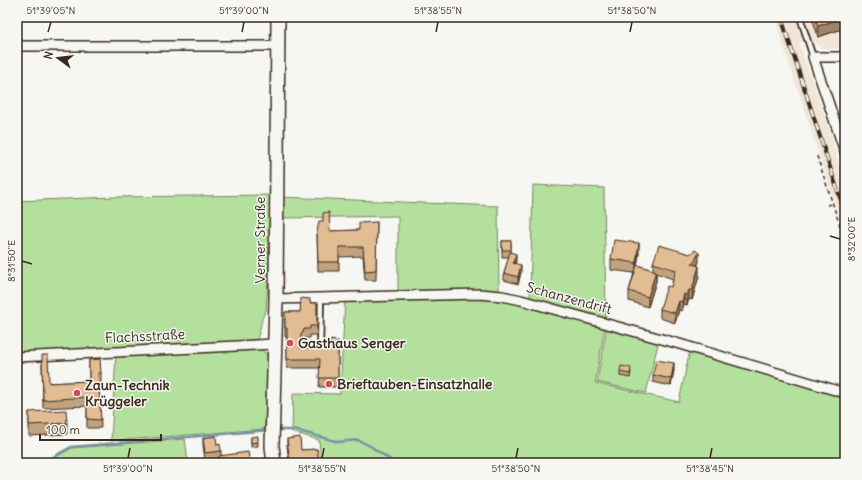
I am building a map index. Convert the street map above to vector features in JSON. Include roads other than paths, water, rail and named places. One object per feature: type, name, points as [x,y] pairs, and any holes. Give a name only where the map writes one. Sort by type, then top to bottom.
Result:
[{"type":"street","name":"Verner Straße","points":[[274,463],[272,425],[276,298],[278,17]]},
{"type":"street","points":[[17,46],[278,46]]},
{"type":"street","points":[[845,57],[813,57],[845,152]]},
{"type":"street","name":"Schanzendrift","points":[[276,298],[479,294],[510,297],[676,343],[845,393]]},
{"type":"street","name":"Flachsstraße","points":[[17,356],[275,344]]},
{"type":"lane","points":[[800,17],[813,57]]},
{"type":"lane","points":[[320,353],[321,298]]},
{"type":"waterway","points":[[42,463],[71,447],[269,430]]},
{"type":"waterway","points":[[276,430],[295,430],[339,442],[358,440],[370,446],[395,463]]},
{"type":"railway","points":[[781,17],[845,213]]},
{"type":"place","name":"Gasthaus Senger","points":[[290,343]]},
{"type":"place","name":"Brieftauben-Einsatzhalle","points":[[329,384]]},
{"type":"place","name":"Zaun-Technik Krüggeler","points":[[77,393]]}]
